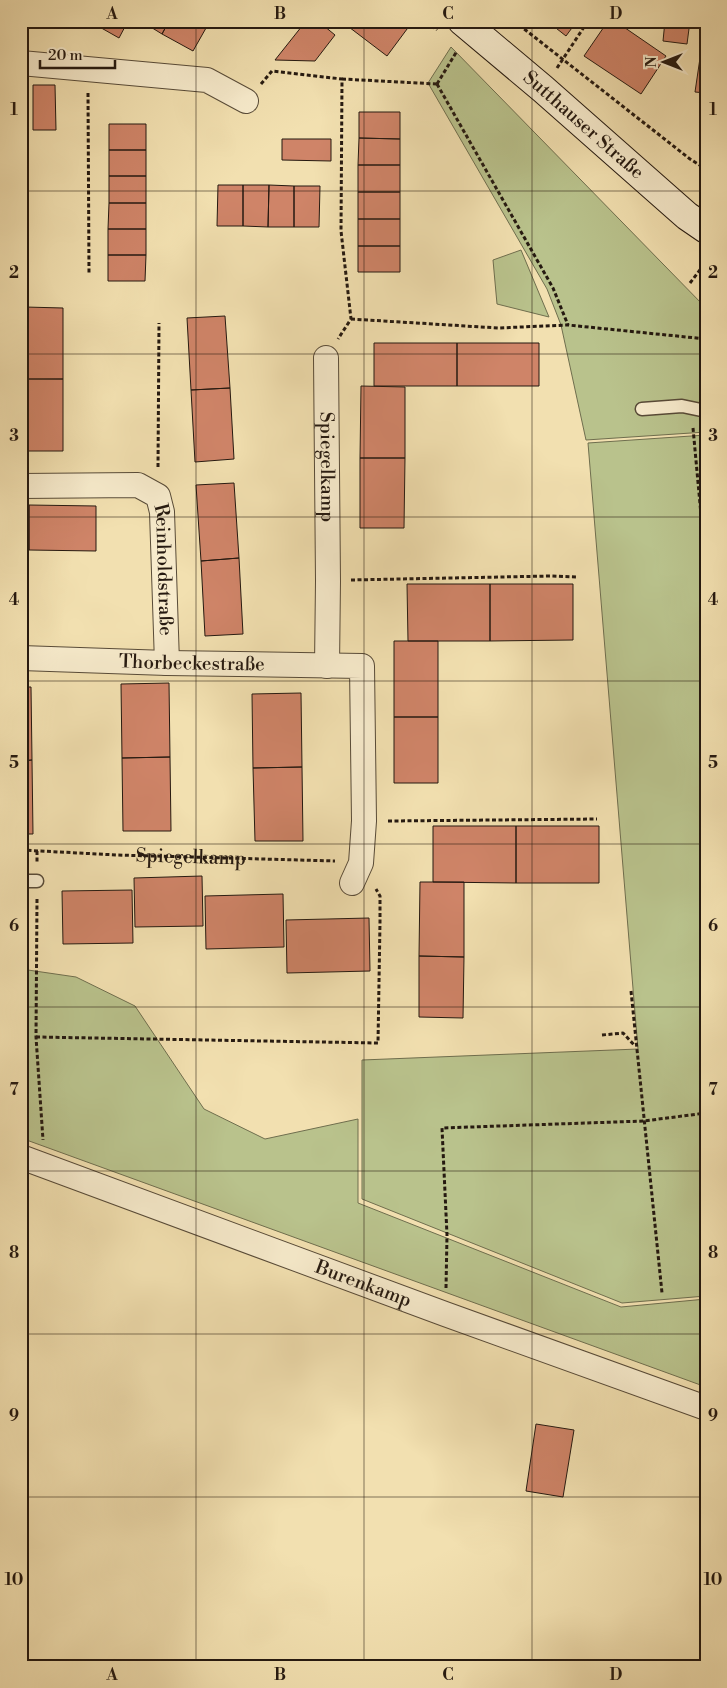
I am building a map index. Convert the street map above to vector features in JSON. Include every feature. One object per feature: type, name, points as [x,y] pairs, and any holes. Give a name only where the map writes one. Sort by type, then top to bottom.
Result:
[{"type":"street","name":"Sutthauser Straße","points":[[467,25],[543,89],[680,210],[706,229]]},
{"type":"street","points":[[21,63],[207,80],[246,101]]},
{"type":"street","name":"Spiegelkamp","points":[[326,358],[327,666]]},
{"type":"street","name":"Reinholdstraße","points":[[21,486],[138,485],[158,496],[162,512],[168,663]]},
{"type":"street","name":"Thorbeckestraße","points":[[21,658],[168,663],[362,666],[364,821]]},
{"type":"street","points":[[356,873],[364,821]]},
{"type":"street","name":"Burenkamp","points":[[21,1157],[445,1314],[706,1408]]},
{"type":"lane","points":[[642,409],[682,406],[706,411]]},
{"type":"lane","points":[[21,881],[37,881]]},
{"type":"path","points":[[514,21],[690,159],[706,169]]},
{"type":"path","points":[[543,89],[588,21]]},
{"type":"path","points":[[437,84],[467,25]]},
{"type":"path","points":[[88,70],[89,273]]},
{"type":"path","points":[[246,101],[272,71],[342,79],[437,84]]},
{"type":"path","points":[[326,358],[351,319],[341,231],[342,79]]},
{"type":"path","points":[[437,84],[553,288],[568,325]]},
{"type":"path","points":[[690,283],[706,262]]},
{"type":"path","points":[[351,319],[498,328],[568,325],[706,339]]},
{"type":"path","points":[[158,496],[159,323]]},
{"type":"path","points":[[691,408],[706,569]]},
{"type":"path","points":[[328,581],[576,577]]},
{"type":"path","points":[[364,821],[597,819]]},
{"type":"path","name":"Spiegelkamp","points":[[21,850],[117,855],[322,860],[356,873]]},
{"type":"path","points":[[37,851],[36,1037],[44,1166]]},
{"type":"path","points":[[36,1037],[378,1043],[380,896],[356,873]]},
{"type":"path","points":[[631,991],[662,1293]]},
{"type":"path","points":[[602,1035],[623,1034],[636,1046]]},
{"type":"path","points":[[445,1314],[447,1235],[442,1128],[644,1121],[706,1113]]},
{"type":"green space","points":[[451,47],[706,308],[706,432],[586,440],[561,325],[547,289],[428,83]]},
{"type":"green space","points":[[521,250],[549,317],[497,304],[493,260]]},
{"type":"green space","points":[[706,435],[706,1296],[622,1303],[362,1199],[362,1060],[638,1049],[588,443]]},
{"type":"green space","points":[[21,969],[76,977],[135,1006],[204,1109],[265,1139],[358,1119],[358,1203],[621,1307],[706,1299],[706,1387],[21,1138]]},
{"type":"building","points":[[89,21],[128,21],[119,38]]},
{"type":"building","points":[[141,21],[169,21],[162,34]]},
{"type":"building","points":[[169,21],[210,21],[193,51],[162,34]]},
{"type":"building","points":[[306,21],[318,21],[335,35],[315,61],[275,60]]},
{"type":"building","points":[[341,21],[413,21],[387,56]]},
{"type":"building","points":[[547,21],[577,21],[566,36]]},
{"type":"building","points":[[608,21],[615,21],[666,56],[641,94],[584,56]]},
{"type":"building","points":[[665,21],[690,21],[687,44],[663,41]]},
{"type":"building","points":[[706,24],[706,93],[695,92]]},
{"type":"building","points":[[33,85],[55,85],[56,130],[33,130]]},
{"type":"building","points":[[359,112],[400,112],[400,139],[359,138]]},
{"type":"building","points":[[109,124],[146,124],[146,150],[109,150]]},
{"type":"building","points":[[359,138],[400,139],[400,165],[358,165]]},
{"type":"building","points":[[282,139],[331,139],[331,161],[282,160]]},
{"type":"building","points":[[109,150],[146,150],[146,176],[109,176]]},
{"type":"building","points":[[358,165],[400,165],[400,192],[358,192]]},
{"type":"building","points":[[109,176],[146,176],[146,203],[109,203]]},
{"type":"building","points":[[218,185],[243,185],[243,226],[217,226]]},
{"type":"building","points":[[243,185],[269,185],[268,227],[243,226]]},
{"type":"building","points":[[269,185],[294,186],[294,227],[268,227]]},
{"type":"building","points":[[294,186],[320,186],[319,227],[294,227]]},
{"type":"building","points":[[358,192],[400,192],[400,219],[358,219]]},
{"type":"building","points":[[109,203],[146,203],[146,229],[108,229]]},
{"type":"building","points":[[358,219],[400,219],[400,246],[358,246]]},
{"type":"building","points":[[108,229],[146,229],[146,255],[108,255]]},
{"type":"building","points":[[358,246],[400,246],[400,272],[358,272]]},
{"type":"building","points":[[108,255],[146,255],[145,281],[108,281]]},
{"type":"building","points":[[25,307],[63,308],[63,379],[25,379]]},
{"type":"building","points":[[225,316],[230,388],[191,390],[187,318]]},
{"type":"building","points":[[374,343],[457,343],[457,386],[374,386]]},
{"type":"building","points":[[457,343],[539,343],[539,386],[457,386]]},
{"type":"building","points":[[25,379],[63,379],[63,451],[25,451]]},
{"type":"building","points":[[361,386],[405,387],[405,458],[360,458]]},
{"type":"building","points":[[230,388],[234,459],[195,462],[191,390]]},
{"type":"building","points":[[360,458],[405,458],[404,528],[360,528]]},
{"type":"building","points":[[234,483],[239,558],[201,561],[196,485]]},
{"type":"building","points":[[21,505],[29,505],[29,550],[21,550]]},
{"type":"building","points":[[29,505],[96,506],[96,551],[29,550]]},
{"type":"building","points":[[239,558],[243,634],[205,636],[201,561]]},
{"type":"building","points":[[407,584],[490,584],[490,641],[408,641]]},
{"type":"building","points":[[490,584],[573,584],[573,640],[490,641]]},
{"type":"building","points":[[394,641],[438,641],[438,717],[394,717]]},
{"type":"building","points":[[169,683],[170,757],[122,758],[121,684]]},
{"type":"building","points":[[21,687],[31,687],[32,760],[21,761]]},
{"type":"building","points":[[301,693],[302,767],[253,768],[252,694]]},
{"type":"building","points":[[394,717],[438,717],[438,783],[394,783]]},
{"type":"building","points":[[170,757],[171,831],[123,831],[122,758]]},
{"type":"building","points":[[32,760],[33,834],[21,834],[21,761]]},
{"type":"building","points":[[302,767],[303,841],[255,841],[253,768]]},
{"type":"building","points":[[433,826],[516,826],[516,883],[433,882]]},
{"type":"building","points":[[516,826],[599,826],[599,883],[516,883]]},
{"type":"building","points":[[202,876],[203,926],[135,927],[134,878]]},
{"type":"building","points":[[420,882],[464,882],[464,957],[419,956]]},
{"type":"building","points":[[132,890],[133,943],[63,944],[62,891]]},
{"type":"building","points":[[283,894],[284,947],[206,949],[205,896]]},
{"type":"building","points":[[369,918],[370,971],[287,973],[286,920]]},
{"type":"building","points":[[419,956],[464,957],[463,1018],[419,1017]]},
{"type":"building","points":[[536,1424],[574,1430],[563,1497],[526,1491]]}]
